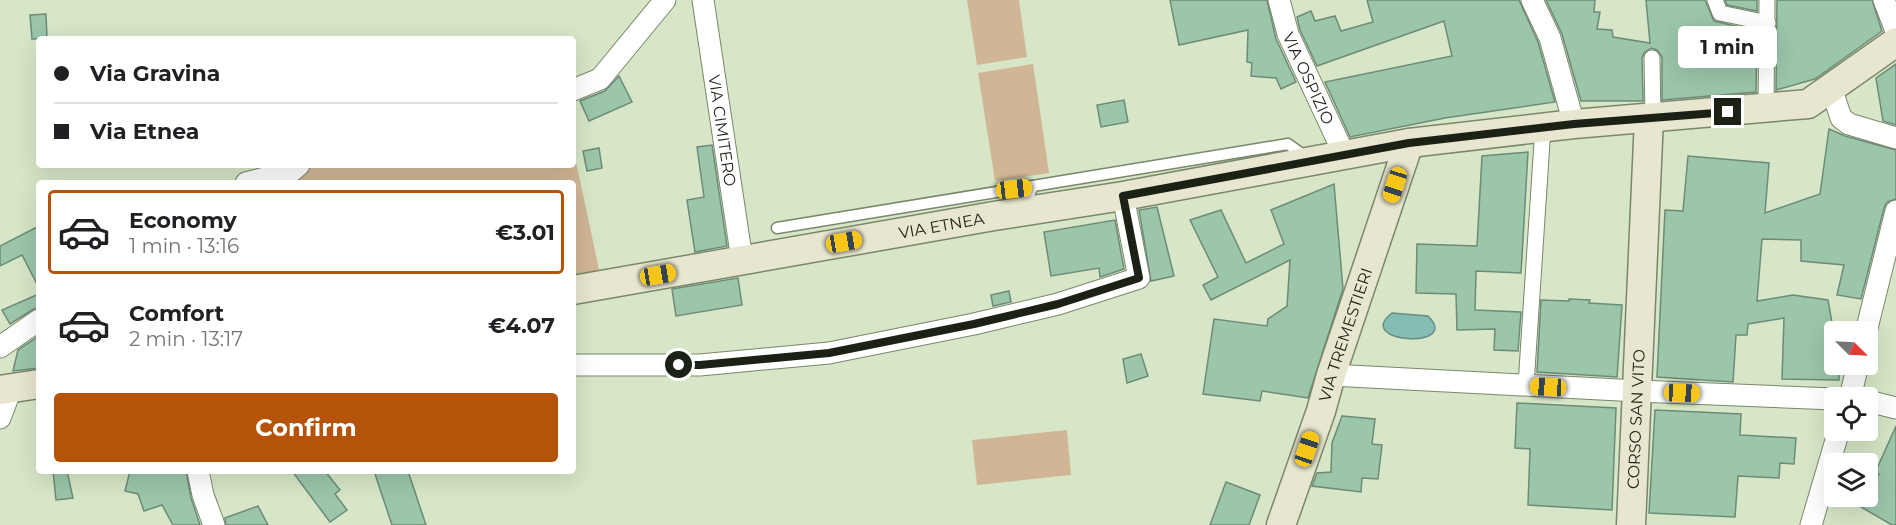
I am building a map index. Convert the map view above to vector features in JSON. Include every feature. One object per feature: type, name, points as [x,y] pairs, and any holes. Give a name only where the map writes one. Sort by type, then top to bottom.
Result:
[{"type":"main road","name":"VIA ETNEA","points":[[576,289],[742,260],[1027,199],[1123,196],[1227,165],[1311,161],[1409,143],[1543,127],[1808,104],[1896,42]]},
{"type":"main road","name":"CORSO SAN VITO","points":[[1631,525],[1651,118]]},
{"type":"main road","name":"VIA TREMESTIERI","points":[[1281,525],[1409,143]]},
{"type":"main road","points":[[5,389],[36,384]]},
{"type":"street","points":[[576,89],[600,79],[665,0]]},
{"type":"street","name":"VIA CIMITERO","points":[[703,0],[742,260]]},
{"type":"street","name":"VIA OSPIZIO","points":[[1278,0],[1288,34],[1344,154]]},
{"type":"street","points":[[1532,0],[1550,38],[1574,124]]},
{"type":"street","points":[[1715,0],[1719,13],[1768,23]]},
{"type":"street","points":[[1766,109],[1767,0]]},
{"type":"street","points":[[1884,0],[1896,32]]},
{"type":"street","points":[[1651,118],[1652,58]]},
{"type":"street","points":[[1831,87],[1841,118],[1849,124],[1896,138]]},
{"type":"street","points":[[1526,385],[1543,127]]},
{"type":"street","points":[[258,180],[292,171],[296,168]]},
{"type":"street","points":[[576,365],[700,365],[829,353],[974,324],[1058,304],[1139,278],[1123,196]]},
{"type":"street","points":[[1869,321],[1896,211]]},
{"type":"street","points":[[0,347],[36,322]]},
{"type":"street","points":[[1330,375],[1824,399]]},
{"type":"street","points":[[0,418],[5,389]]},
{"type":"street","points":[[1878,404],[1896,408]]},
{"type":"street","points":[[1816,523],[1836,441]]},
{"type":"street","points":[[199,474],[214,525]]},
{"type":"lane","points":[[777,228],[1027,199],[1227,165]]},
{"type":"shaded area","points":[[967,0],[1019,0],[1027,57],[977,65]]},
{"type":"shaded area","points":[[1033,64],[1049,173],[995,181],[978,73]]},
{"type":"shaded area","points":[[576,162],[600,274],[576,278],[576,180],[278,180],[302,168],[576,168]]},
{"type":"shaded area","points":[[1067,430],[1071,475],[977,485],[972,440]]},
{"type":"water","points":[[1392,313],[1428,316],[1435,327],[1432,334],[1421,338],[1395,336],[1386,331],[1383,323]]},
{"type":"building","points":[[1170,0],[1267,0],[1276,39],[1296,82],[1281,89],[1276,78],[1251,76],[1252,63],[1247,62],[1248,30],[1179,45]]},
{"type":"building","points":[[1367,0],[1519,0],[1538,42],[1555,102],[1445,118],[1350,137],[1325,82],[1452,56],[1444,21],[1317,66],[1300,30],[1297,17],[1311,11],[1315,21],[1335,16],[1341,31],[1373,22]]},
{"type":"building","points":[[1546,0],[1595,0],[1594,12],[1600,12],[1597,29],[1612,30],[1613,37],[1650,43],[1646,0],[1705,0],[1714,21],[1757,31],[1756,92],[1662,100],[1662,57],[1657,50],[1651,48],[1644,53],[1642,58],[1643,101],[1581,101],[1562,34]]},
{"type":"building","points":[[1725,0],[1757,0],[1757,11],[1727,5]]},
{"type":"building","points":[[1777,0],[1872,0],[1882,31],[1815,79],[1776,90]]},
{"type":"building","points":[[46,14],[47,36],[36,36],[36,39],[32,39],[30,15]]},
{"type":"building","points":[[1896,64],[1896,125],[1883,121],[1876,78]]},
{"type":"building","points":[[619,76],[632,102],[589,121],[580,101],[605,91]]},
{"type":"building","points":[[1124,100],[1128,122],[1101,127],[1097,105]]},
{"type":"building","points":[[1829,129],[1845,136],[1896,150],[1896,199],[1887,202],[1884,208],[1861,299],[1837,295],[1844,265],[1801,261],[1801,240],[1762,239],[1757,301],[1793,295],[1828,300],[1832,321],[1824,321],[1824,375],[1839,375],[1839,380],[1782,379],[1784,318],[1748,324],[1747,335],[1736,335],[1733,382],[1657,377],[1665,210],[1683,211],[1688,156],[1769,163],[1765,213],[1820,194]]},
{"type":"building","points":[[712,145],[727,246],[695,252],[687,200],[704,197],[697,147]]},
{"type":"building","points":[[599,148],[602,168],[587,171],[583,151]]},
{"type":"building","points":[[1528,152],[1521,273],[1476,271],[1475,310],[1521,312],[1518,351],[1494,350],[1495,329],[1457,330],[1456,294],[1416,293],[1417,244],[1477,246],[1482,156]]},
{"type":"building","points":[[1334,184],[1343,289],[1308,398],[1262,391],[1260,401],[1203,394],[1214,319],[1267,326],[1268,319],[1287,306],[1290,260],[1211,300],[1203,285],[1218,277],[1190,220],[1221,210],[1246,263],[1284,244],[1271,210]]},
{"type":"building","points":[[1157,207],[1174,276],[1151,281],[1139,210]]},
{"type":"building","points":[[1115,220],[1124,269],[1100,277],[1099,268],[1051,276],[1044,232]]},
{"type":"building","points":[[36,228],[36,282],[22,255],[0,266],[0,246]]},
{"type":"building","points":[[738,278],[742,305],[676,316],[672,289]]},
{"type":"building","points":[[1009,291],[1011,302],[993,306],[991,295]]},
{"type":"building","points":[[36,295],[36,308],[10,324],[2,310]]},
{"type":"building","points":[[1569,299],[1622,305],[1617,377],[1537,372],[1541,300],[1569,301]]},
{"type":"building","points":[[36,338],[36,368],[13,371],[18,350]]},
{"type":"building","points":[[1141,354],[1148,376],[1127,383],[1123,359]]},
{"type":"building","points":[[1517,403],[1616,408],[1612,510],[1528,505],[1530,449],[1515,448]]},
{"type":"building","points":[[1655,410],[1741,414],[1740,435],[1796,438],[1794,464],[1780,463],[1779,478],[1738,476],[1735,517],[1649,513]]},
{"type":"building","points":[[1342,416],[1375,419],[1372,444],[1382,445],[1378,479],[1362,478],[1361,492],[1312,486],[1317,473],[1331,472],[1332,443]]},
{"type":"building","points":[[1896,426],[1896,525],[1892,525],[1861,507],[1878,507],[1878,466]]},
{"type":"building","points":[[53,474],[68,474],[73,498],[56,500]]},
{"type":"building","points":[[129,474],[187,474],[191,498],[200,525],[173,525],[162,505],[144,511],[138,494],[125,491]]},
{"type":"building","points":[[294,474],[327,474],[340,490],[335,494],[347,510],[330,522]]},
{"type":"building","points":[[375,474],[409,474],[426,525],[392,525]]},
{"type":"building","points":[[1226,482],[1260,495],[1249,525],[1210,525]]},
{"type":"building","points":[[258,506],[268,525],[226,525],[225,518]]},
{"type":"route","points":[[679,365],[829,353],[974,324],[1058,304],[1139,278],[1123,196],[1409,143],[1574,124],[1728,112]]}]
